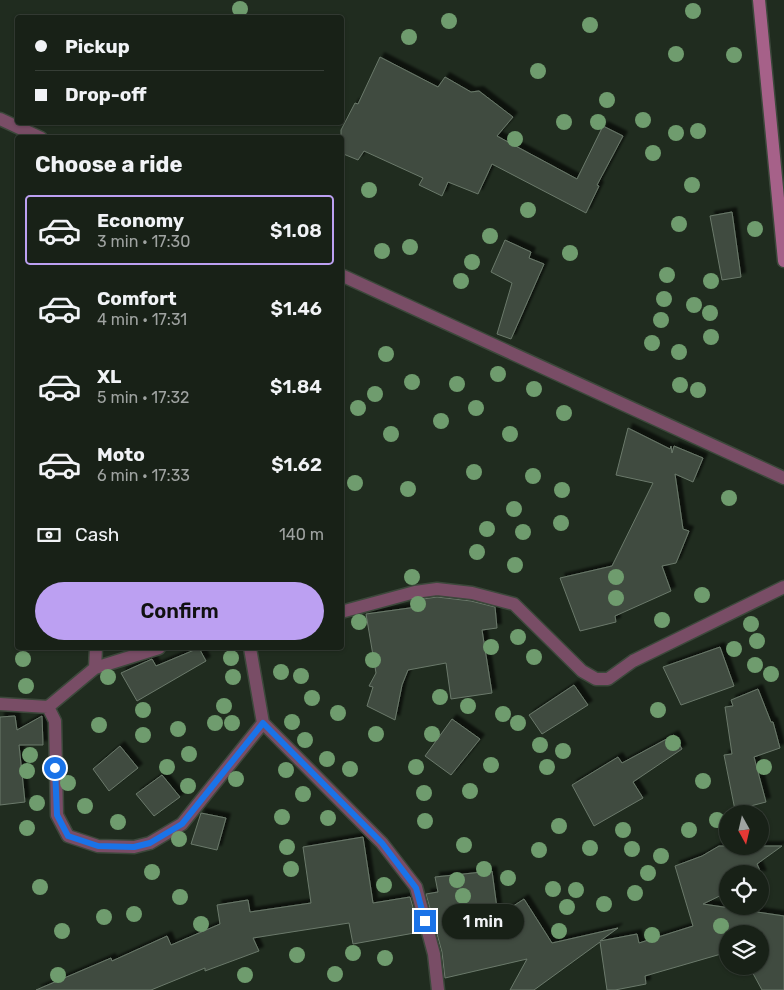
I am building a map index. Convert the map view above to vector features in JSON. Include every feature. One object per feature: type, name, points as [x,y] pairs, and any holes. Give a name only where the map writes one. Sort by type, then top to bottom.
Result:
[{"type":"main road","points":[[759,0],[784,261]]},
{"type":"street","points":[[0,119],[35,135]]},
{"type":"street","points":[[344,276],[784,478]]},
{"type":"street","points":[[344,611],[422,591],[438,589],[472,593],[514,604],[582,671],[596,679],[608,679],[633,661],[784,587]]},
{"type":"street","points":[[94,668],[96,650]]},
{"type":"street","points":[[0,704],[48,707],[94,668],[152,650]]},
{"type":"street","points":[[250,650],[263,723],[382,843],[416,888],[434,954],[438,990]]},
{"type":"street","points":[[48,707],[54,721],[57,815],[68,836],[98,846],[134,847],[150,843],[182,824],[263,723]]},
{"type":"building","points":[[380,57],[438,87],[445,77],[471,92],[479,91],[513,117],[497,136],[577,179],[603,126],[623,136],[597,185],[599,186],[586,213],[492,164],[478,194],[448,182],[442,196],[419,185],[423,178],[364,151],[358,160],[344,154],[344,135],[341,135],[341,130],[355,103],[358,104]]},
{"type":"building","points":[[732,212],[741,277],[722,280],[710,216]]},
{"type":"building","points":[[505,240],[531,252],[529,258],[544,264],[511,339],[497,334],[512,283],[491,272]]},
{"type":"building","points":[[628,428],[670,449],[671,446],[672,453],[674,446],[703,458],[693,482],[675,474],[683,529],[689,531],[676,563],[662,566],[671,591],[615,616],[616,622],[580,631],[560,578],[612,566],[653,483],[616,475]]},
{"type":"building","points":[[437,597],[471,601],[495,607],[497,628],[482,630],[492,693],[451,699],[446,663],[408,670],[402,685],[395,720],[367,706],[373,687],[369,686],[376,673],[366,614],[424,606],[423,599]]},
{"type":"building","points":[[720,647],[734,686],[681,705],[663,667]]},
{"type":"building","points":[[194,650],[200,650],[206,661],[137,701],[121,673],[152,659],[156,666]]},
{"type":"building","points":[[574,685],[588,705],[542,734],[529,715]]},
{"type":"building","points":[[758,689],[771,722],[773,722],[780,748],[754,757],[766,802],[754,805],[734,805],[724,755],[732,754],[725,707],[733,706],[731,700]]},
{"type":"building","points":[[15,716],[17,730],[42,716],[43,745],[19,745],[25,802],[0,805],[0,717]]},
{"type":"building","points":[[452,719],[480,739],[451,775],[425,756]]},
{"type":"building","points":[[674,735],[682,749],[633,782],[643,798],[594,826],[572,785],[618,757],[622,763]]},
{"type":"building","points":[[120,746],[138,768],[109,791],[93,769]]},
{"type":"building","points":[[162,775],[180,797],[154,816],[136,794]]},
{"type":"building","points":[[201,813],[226,818],[217,850],[191,844]]},
{"type":"building","points":[[363,837],[373,903],[410,897],[420,932],[353,944],[349,923],[253,938],[259,951],[205,971],[205,968],[151,990],[36,990],[111,958],[112,961],[167,936],[171,945],[220,924],[217,905],[248,900],[250,912],[311,903],[303,847]]},
{"type":"building","points":[[719,846],[719,855],[769,855],[769,846],[782,846],[757,865],[719,865],[719,896],[703,904],[719,906],[719,915],[769,914],[784,916],[784,990],[762,990],[754,975],[769,975],[769,925],[719,925],[719,955],[645,976],[646,984],[615,990],[607,990],[600,942],[534,990],[510,990],[527,959],[445,978],[442,952],[426,894],[438,892],[435,877],[492,871],[498,916],[524,899],[552,943],[618,928],[600,941],[637,934],[639,943],[693,926],[675,866],[702,856]]},
{"type":"route","points":[[55,768],[57,815],[68,836],[98,846],[134,847],[150,843],[182,824],[263,723],[382,843],[416,888],[425,921]]}]
